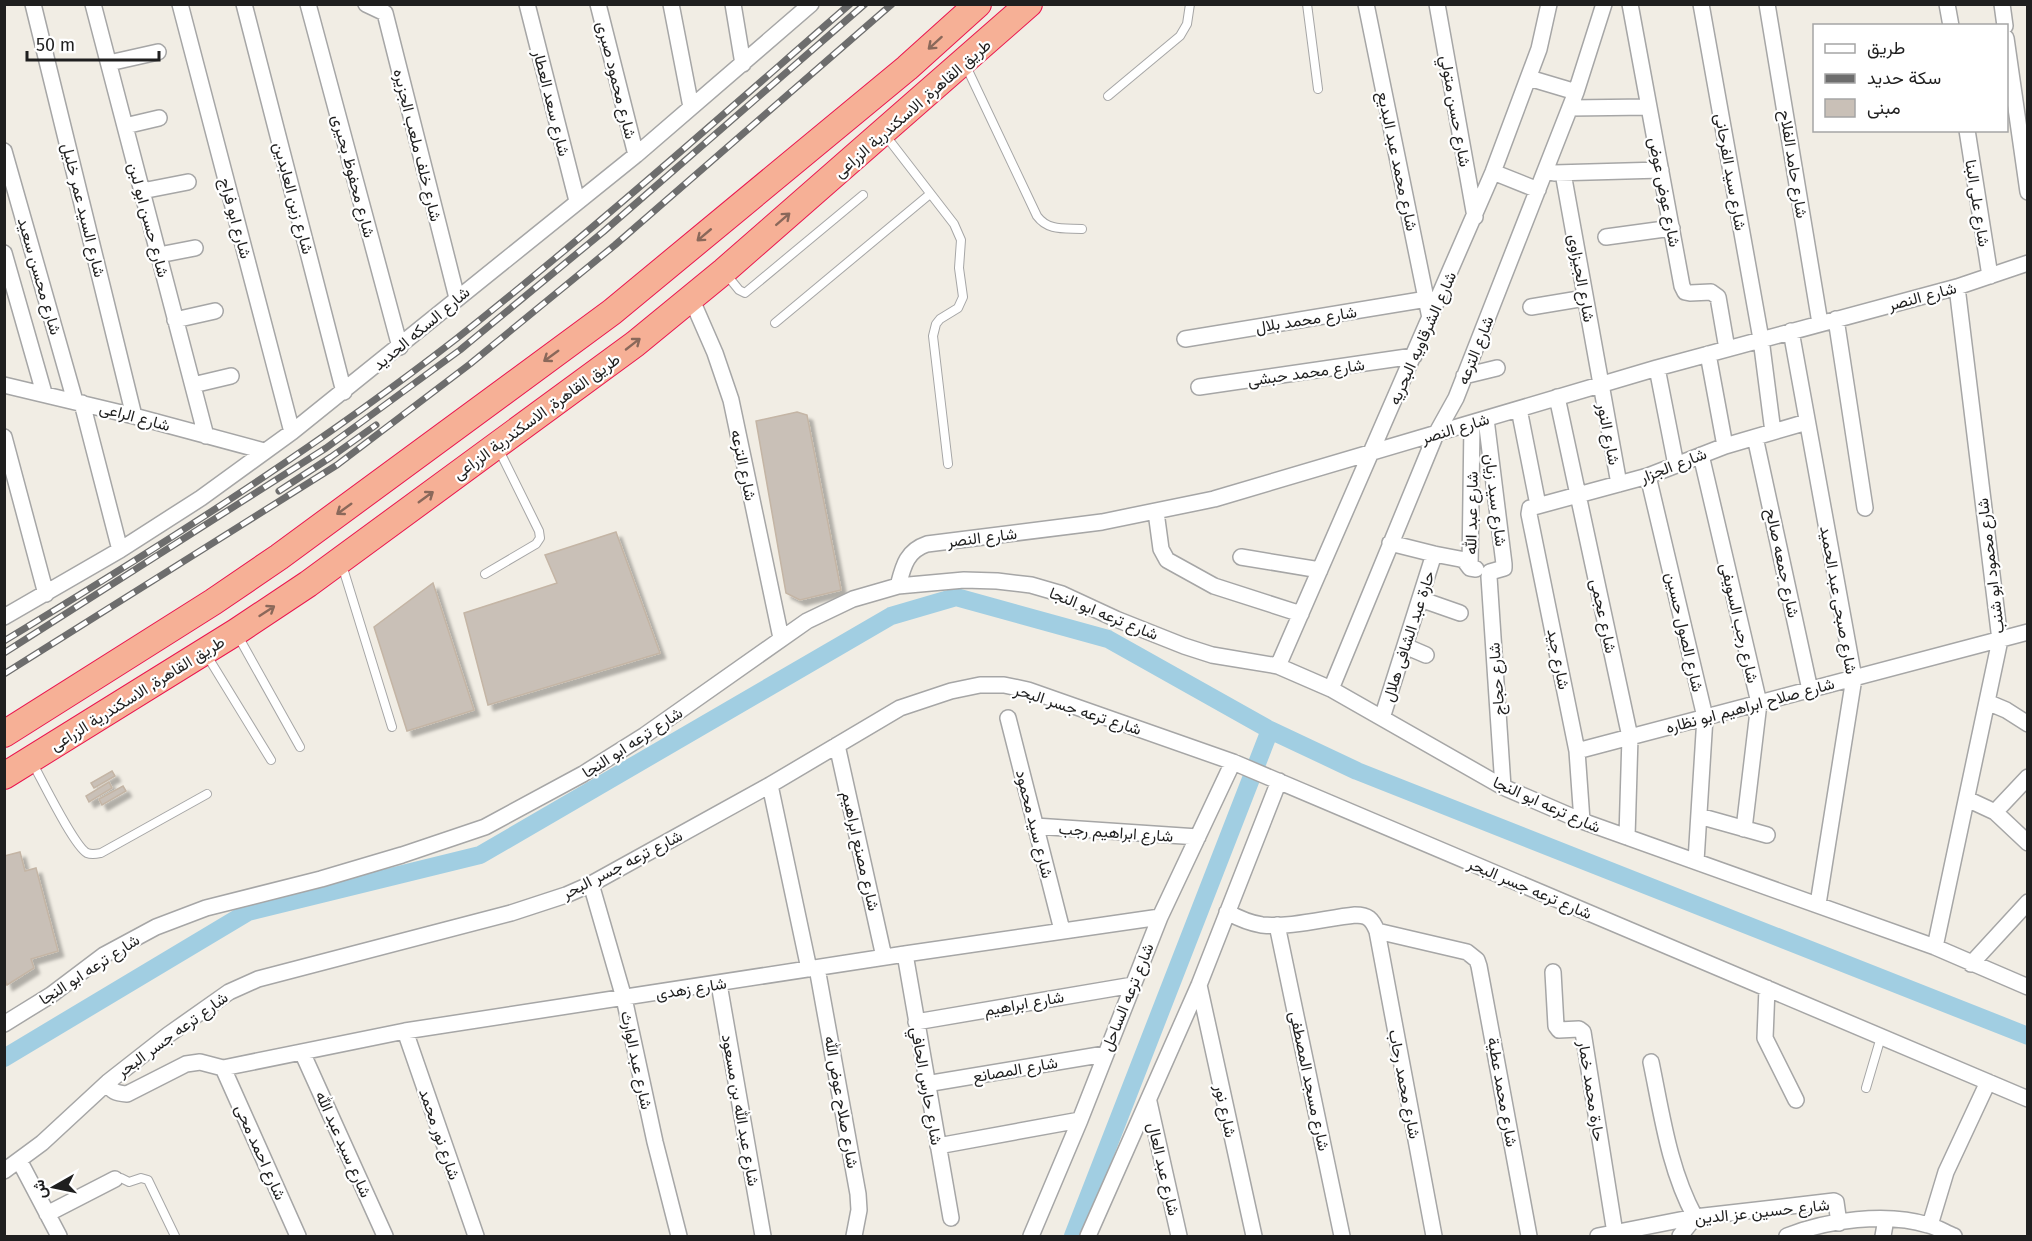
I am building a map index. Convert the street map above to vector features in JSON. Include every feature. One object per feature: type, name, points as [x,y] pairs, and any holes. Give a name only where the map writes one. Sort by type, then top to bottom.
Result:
[{"type":"highway","name":"طريق القاهرة, الاسكندرية الزراعى","points":[[4,734],[213,602],[279,557],[612,312],[907,68],[978,4]]},
{"type":"highway","name":"طريق القاهرة, الاسكندرية الزراعى","points":[[4,776],[236,632],[340,560],[634,344],[724,271],[1029,4]]},
{"type":"street","name":"شارع السيد عمر خليل","points":[[33,4],[134,416]]},
{"type":"street","name":"شارع حسن ابو لبن","points":[[93,4],[206,436]]},
{"type":"street","name":"شارع ابو فراج","points":[[180,4],[292,432]]},
{"type":"street","name":"شارع زين العابدين","points":[[244,4],[344,392]]},
{"type":"street","name":"شارع محفوظ بحيرى","points":[[308,4],[400,347]]},
{"type":"street","name":"شارع خلف ملعب الجزيره","points":[[366,4],[385,13],[457,298]]},
{"type":"street","name":"شارع سعد العطار","points":[[527,4],[577,201]]},
{"type":"street","name":"شارع محمود صبرى","points":[[598,4],[636,155]]},
{"type":"street","points":[[671,4],[691,107]]},
{"type":"street","points":[[733,4],[743,64]]},
{"type":"street","name":"شارع السكه الحديد","points":[[4,617],[120,550],[201,498],[292,432],[636,155],[743,64],[797,10],[811,4]]},
{"type":"street","name":"شارع محمد عبد البديع","points":[[1366,4],[1430,318]]},
{"type":"street","name":"شارع حسن متولي","points":[[1437,4],[1475,217]]},
{"type":"street","name":"شارع الشرقاويه البحريه","points":[[1278,666],[1475,217],[1529,78],[1539,49],[1549,4]]},
{"type":"street","name":"شارع الترعه","points":[[1331,689],[1436,434],[1452,407],[1570,108],[1604,4]]},
{"type":"street","name":"شارع عوض عوض","points":[[1630,4],[1685,292],[1716,294],[1727,349]]},
{"type":"street","name":"شارع سيد الفرحانى","points":[[1701,4],[1761,339],[1773,432]]},
{"type":"street","name":"شارع حامد الفلاح","points":[[1767,4],[1820,323]]},
{"type":"street","points":[[1947,4],[1951,24]]},
{"type":"street","points":[[2002,4],[2005,24]]},
{"type":"street","points":[[2008,45],[2028,192]]},
{"type":"street","points":[[108,63],[158,52]]},
{"type":"street","points":[[1529,78],[1576,92]]},
{"type":"street","points":[[1570,108],[1649,107]]},
{"type":"street","points":[[125,126],[159,118]]},
{"type":"street","name":"شارع على البنا","points":[[1967,132],[1990,276]]},
{"type":"street","name":"شارع محسن سعيد","points":[[4,151],[79,402],[120,550]]},
{"type":"street","points":[[1545,173],[1661,170]]},
{"type":"street","points":[[1493,172],[1538,190]]},
{"type":"street","name":"شارع الجيزاوى","points":[[1563,172],[1600,384]]},
{"type":"street","points":[[142,191],[188,182]]},
{"type":"street","points":[[1606,237],[1672,228]]},
{"type":"street","points":[[159,255],[195,248]]},
{"type":"street","points":[[4,253],[44,393]]},
{"type":"street","name":"شارع النصر","points":[[898,586],[903,565],[909,555],[918,547],[927,544],[1102,522],[1214,499],[1600,384],[1957,287],[2028,263]]},
{"type":"street","name":"شارع محمود ابو شنب","points":[[1935,947],[2000,640],[1957,287]]},
{"type":"street","name":"شارع الترعه","points":[[691,298],[712,345],[731,400],[781,638]]},
{"type":"street","points":[[1531,307],[1585,298]]},
{"type":"street","name":"شارع محمد بلال","points":[[1185,339],[1426,299]]},
{"type":"street","points":[[176,320],[215,311]]},
{"type":"street","points":[[1836,319],[1866,508]]},
{"type":"street","name":"شارع صبحى عبد الحميد","points":[[1791,331],[1854,678],[1818,904]]},
{"type":"street","points":[[1708,354],[1725,446]]},
{"type":"street","name":"شارع محمد حبشى","points":[[1199,387],[1414,356]]},
{"type":"street","points":[[1464,376],[1497,368]]},
{"type":"street","points":[[1657,368],[1676,465]]},
{"type":"street","points":[[193,385],[231,376]]},
{"type":"street","name":"شارع النور","points":[[1600,384],[1619,484]]},
{"type":"street","name":"شارع الراعى","points":[[4,385],[44,393],[264,451]]},
{"type":"street","name":"شارع عجمى","points":[[1557,397],[1630,737],[1627,837]]},
{"type":"street","points":[[1519,409],[1538,505]]},
{"type":"street","name":"شارع سيد زيان","points":[[1479,421],[1499,518],[1504,566],[1502,569],[1490,572]]},
{"type":"street","name":"شارع عبد الله","points":[[1470,568],[1479,421]]},
{"type":"street","name":"شارع الجزار","points":[[1538,505],[1648,476],[1725,446],[1807,422]]},
{"type":"street","points":[[4,437],[46,594]]},
{"type":"street","name":"شارع جمعه صالح","points":[[1755,437],[1810,690]]},
{"type":"street","name":"شارع رجب السويفى","points":[[1701,455],[1759,703],[1744,829]]},
{"type":"street","name":"شارع الصول حسين","points":[[1648,476],[1705,717],[1696,861]]},
{"type":"street","name":"شارع جيد","points":[[1538,505],[1530,508],[1529,514],[1577,751],[1582,821]]},
{"type":"street","points":[[1156,512],[1161,549],[1167,560],[1214,586],[1301,614]]},
{"type":"street","points":[[1471,523],[1499,518]]},
{"type":"street","points":[[1390,543],[1464,560],[1470,568],[1490,572]]},
{"type":"street","name":"حارة عبد الشافى هلال","points":[[1382,718],[1434,554]]},
{"type":"street","points":[[1241,557],[1320,570]]},
{"type":"street","name":"شارع حجاج","points":[[1490,572],[1503,787]]},
{"type":"street","name":"شارع ترعه ابو النجا","points":[[4,1024],[105,955],[156,927],[206,908],[321,879],[486,827],[564,785],[645,735],[717,686],[781,638],[807,621],[853,599],[898,586],[964,580],[1031,585],[1062,594],[1116,619],[1184,646],[1212,655],[1278,666],[1331,689],[1503,787],[1582,821],[1935,947],[2028,987]]},
{"type":"street","points":[[1420,599],[1460,613]]},
{"type":"street","name":"شارع صلاح ابراهيم ابو نظاره","points":[[1577,751],[2028,632]]},
{"type":"street","points":[[1405,646],[1426,655]]},
{"type":"street","name":"شارع ترعه جسر البحر","points":[[4,1171],[42,1143],[108,1082],[168,1035],[229,992],[258,979],[512,912],[566,895],[591,884],[770,784],[900,708],[923,699],[980,685],[1004,685],[1028,690],[1233,762],[2028,1099]]},
{"type":"street","points":[[1987,702],[2006,710],[2028,724]]},
{"type":"street","name":"شارع سيد محمود","points":[[1008,718],[1062,930]]},
{"type":"street","name":"شارع مصنع ابراهيم","points":[[837,746],[884,957]]},
{"type":"street","name":"شارع ترعه الساحل","points":[[1031,1236],[1080,1120],[1160,917],[1233,762]]},
{"type":"street","points":[[1995,812],[2028,777]]},
{"type":"street","points":[[1088,1236],[1149,1102],[1199,984],[1279,781]]},
{"type":"street","name":"شارع صلاح عوض الله","points":[[770,784],[813,968],[858,1194],[858,1217],[854,1236]]},
{"type":"street","points":[[1967,799],[1995,812],[2028,843]]},
{"type":"street","points":[[1699,816],[1767,835]]},
{"type":"street","name":"شارع ابراهيم رجب","points":[[1035,826],[1198,837]]},
{"type":"street","name":"شارع عبد الوارث","points":[[591,884],[624,998],[655,1142],[679,1236]]},
{"type":"street","points":[[1971,964],[2028,902]]},
{"type":"street","points":[[1227,912],[1247,921],[1277,925],[1366,915],[1371,919],[1377,931]]},
{"type":"street","name":"شارع زهدى","points":[[223,1068],[405,1031],[1160,917]]},
{"type":"street","name":"شارع مسجد المصطفى","points":[[1277,925],[1342,1236]]},
{"type":"street","name":"شارع محمد عطية","points":[[1377,931],[1467,952],[1477,960],[1529,1236]]},
{"type":"street","name":"شارع محمد رحاب","points":[[1377,931],[1434,1236]]},
{"type":"street","name":"شارع حارس الحافي","points":[[905,954],[951,1218]]},
{"type":"street","name":"حارة محمد خمار","points":[[1553,972],[1556,1026],[1559,1030],[1579,1029],[1583,1032],[1615,1233]]},
{"type":"street","name":"شارع عبد الله بن مسعود","points":[[719,984],[764,1236]]},
{"type":"street","name":"شارع نور","points":[[1199,984],[1254,1236]]},
{"type":"street","name":"شارع ابراهيم","points":[[916,1022],[1133,985]]},
{"type":"street","points":[[1767,988],[1765,1038],[1796,1100]]},
{"type":"street","name":"شارع نور محمد","points":[[405,1031],[476,1236]]},
{"type":"street","name":"شارع سيد عبد الله","points":[[302,1052],[386,1236]]},
{"type":"street","name":"شارع المصانع","points":[[926,1084],[1105,1054]]},
{"type":"street","points":[[108,1082],[110,1088],[116,1093],[127,1094],[186,1064],[200,1062],[223,1068]]},
{"type":"street","points":[[1651,1062],[1670,1159],[1685,1199],[1695,1217],[1680,1236]]},
{"type":"street","name":"شارع احمد محى","points":[[223,1068],[298,1236]]},
{"type":"street","points":[[1930,1225],[1946,1172],[1988,1082]]},
{"type":"street","name":"شارع عبد العال","points":[[1149,1102],[1179,1236]]},
{"type":"street","points":[[938,1146],[1080,1120]]},
{"type":"street","points":[[19,1160],[59,1236]]},
{"type":"street","points":[[47,1214],[115,1179]]},
{"type":"street","name":"شارع حسين عز الدين","points":[[1598,1236],[1695,1217],[1834,1201],[1847,1227]]},
{"type":"street","points":[[1883,1236],[1886,1220]]},
{"type":"street","points":[[1787,1236],[1800,1231],[1847,1227],[1886,1220],[1913,1221],[1930,1225],[1954,1236]]},
{"type":"lane","points":[[1108,96],[1180,36],[1187,24],[1190,4]]},
{"type":"lane","points":[[1307,4],[1318,89]]},
{"type":"lane","points":[[964,62],[1041,221],[1052,228],[1082,229]]},
{"type":"lane","points":[[883,133],[954,224],[961,240],[959,268],[963,301],[958,308],[940,319],[933,336],[948,464]]},
{"type":"lane","points":[[774,323],[930,194]]},
{"type":"lane","points":[[724,271],[739,290],[745,293],[862,195]]},
{"type":"lane","points":[[485,574],[536,544],[540,538],[539,531],[496,445]]},
{"type":"lane","points":[[340,560],[392,727]]},
{"type":"lane","points":[[236,632],[300,747]]},
{"type":"lane","points":[[205,651],[271,760]]},
{"type":"lane","points":[[31,760],[74,837],[84,851],[92,854],[101,853],[207,794]]},
{"type":"lane","points":[[1866,1088],[1881,1037]]},
{"type":"lane","points":[[115,1179],[121,1178],[129,1182],[141,1178],[148,1180],[175,1236]]},
{"type":"building","points":[[797,412],[807,415],[841,590],[800,600],[786,593],[756,421]]},
{"type":"building","points":[[616,532],[660,653],[488,705],[464,613],[557,583],[545,555]]},
{"type":"building","points":[[433,583],[474,710],[407,731],[374,627]]},
{"type":"building","points":[[112,771],[115,776],[94,788],[91,783]]},
{"type":"building","points":[[109,782],[112,788],[89,802],[86,796]]},
{"type":"building","points":[[123,786],[126,791],[102,805],[99,799]]},
{"type":"building","points":[[20,852],[25,871],[36,868],[58,951],[31,959],[34,968],[7,985],[4,976],[4,856]]},
{"type":"waterway","points":[[4,1058],[248,912],[480,855],[891,616],[956,597],[1108,639],[1270,730],[1357,771],[2028,1036]]},
{"type":"waterway","points":[[1073,1236],[1270,730]]},
{"type":"railway","points":[[4,641],[120,570],[291,459],[402,380],[456,339],[655,174],[850,4]]},
{"type":"railway","points":[[4,653],[326,448],[460,350],[603,232],[865,4]]},
{"type":"railway","points":[[4,674],[337,465],[470,364],[615,245],[892,4]]},
{"type":"railway","points":[[279,491],[376,425]]}]
